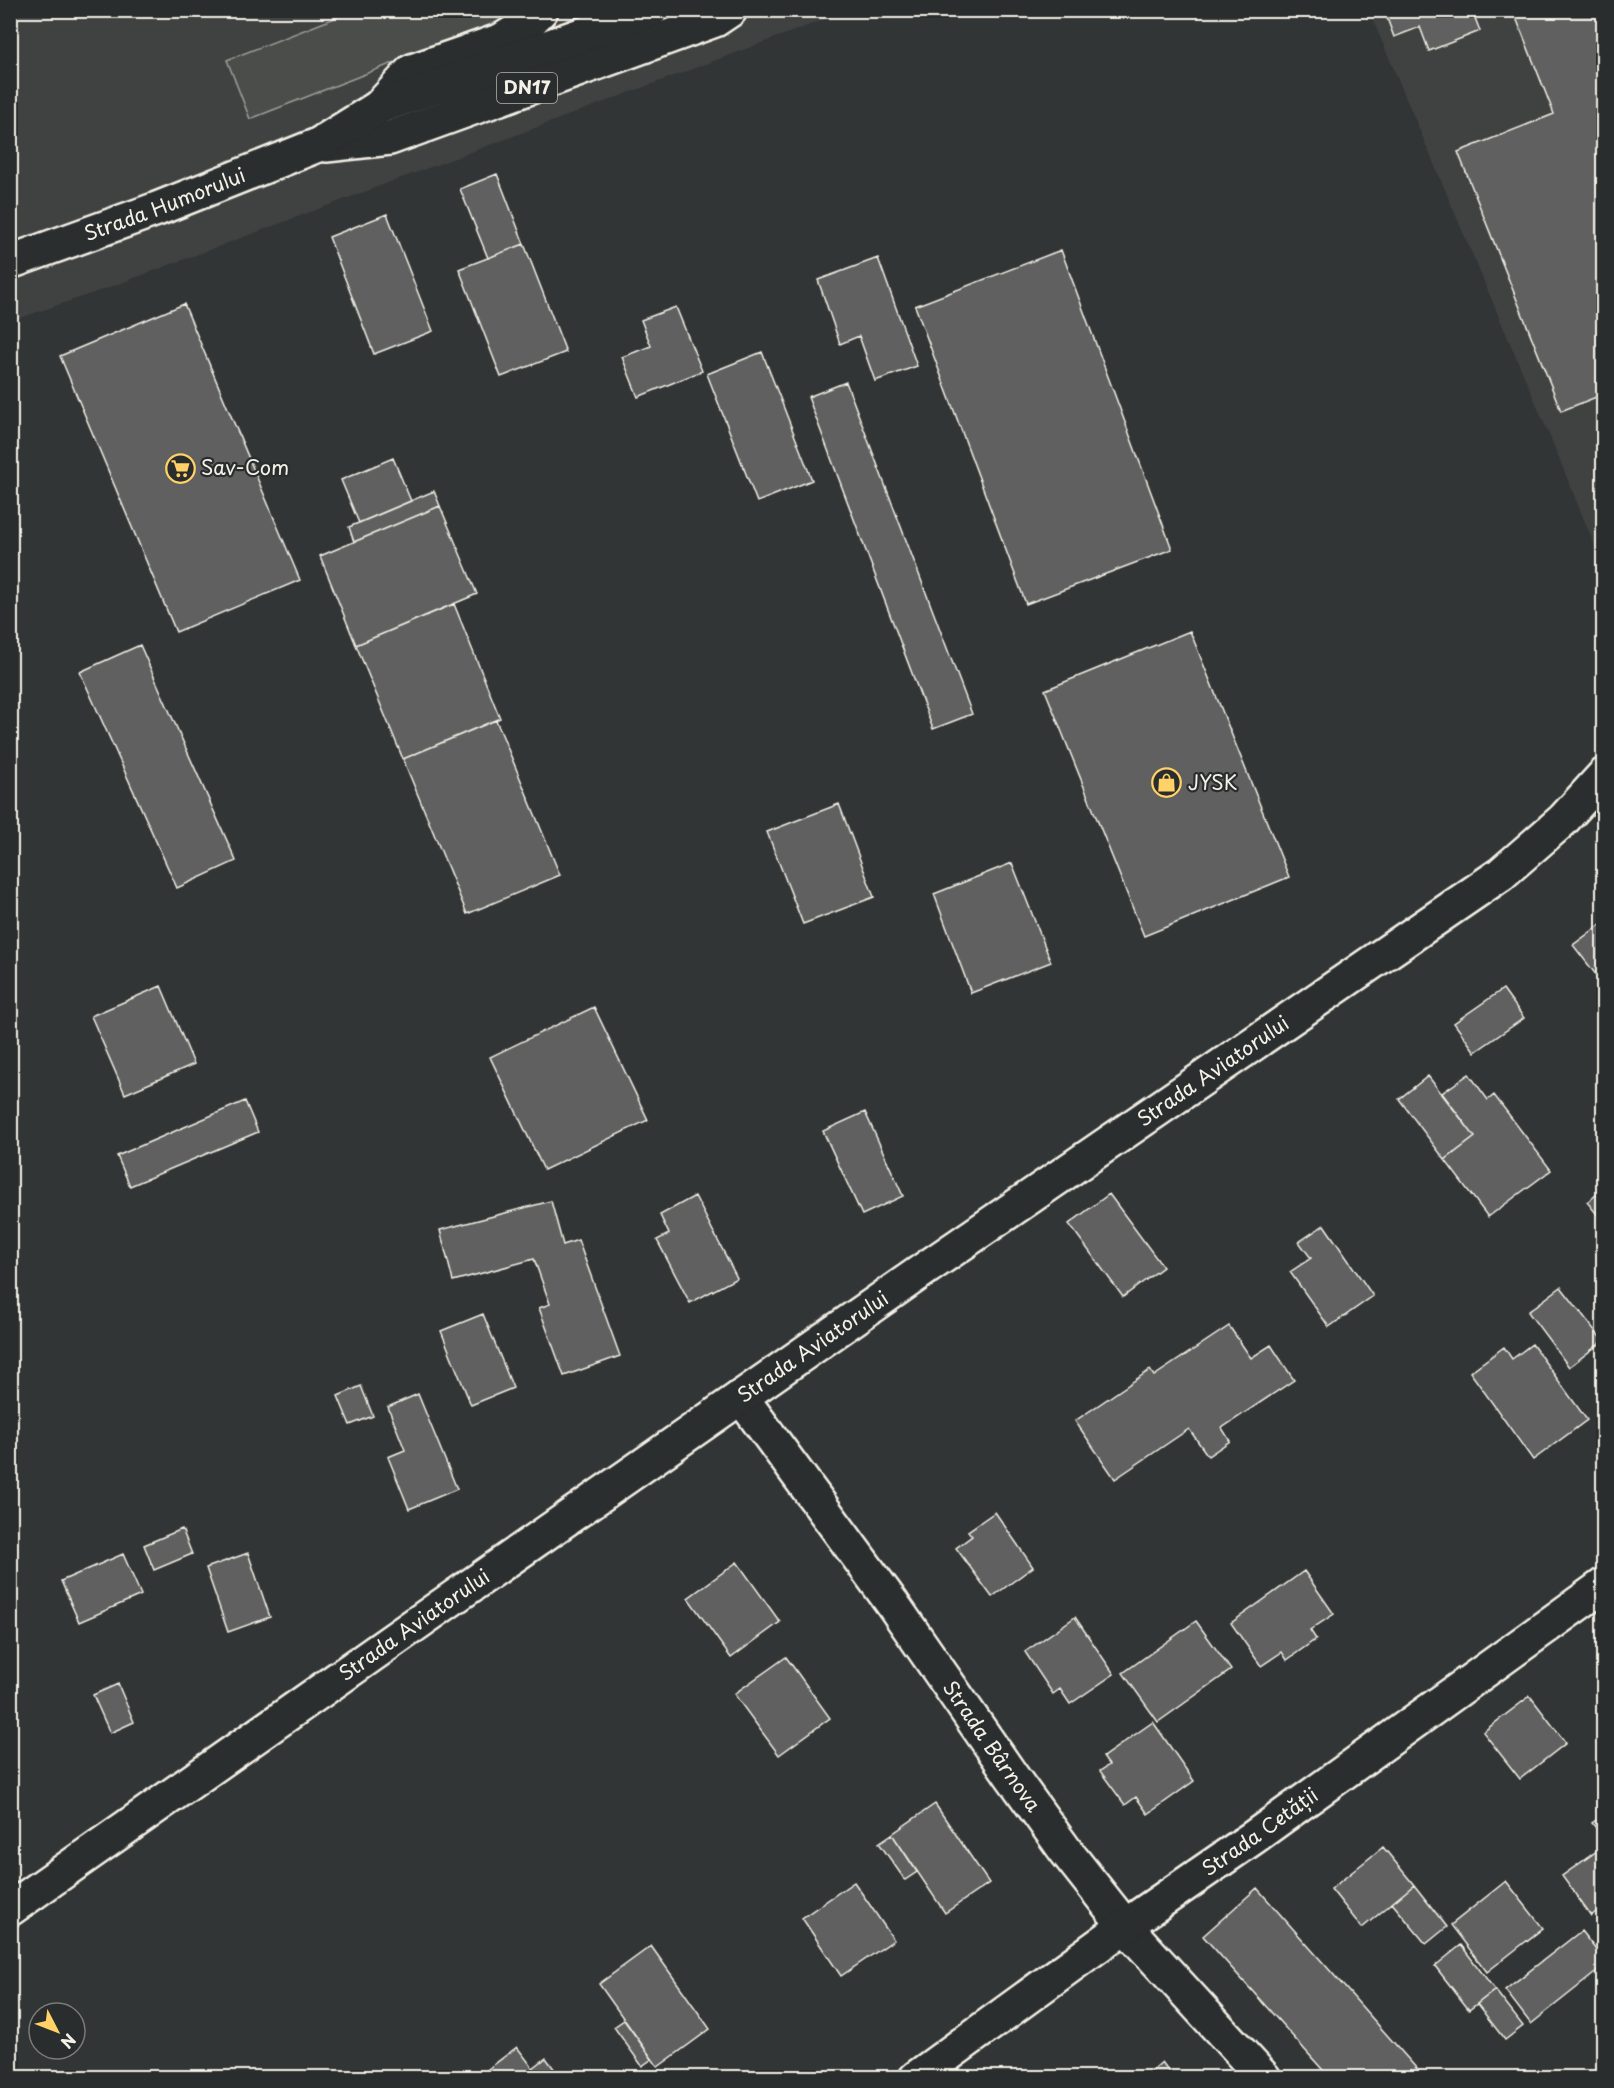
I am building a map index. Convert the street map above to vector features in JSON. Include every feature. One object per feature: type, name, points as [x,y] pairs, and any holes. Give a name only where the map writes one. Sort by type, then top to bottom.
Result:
[{"type":"main road","points":[[380,107],[412,71],[502,40],[526,25],[542,10]]},
{"type":"main road","name":"Strada Humorului","points":[[10,262],[318,145],[380,107],[651,10]]},
{"type":"main road","name":"Strada Humorului","points":[[318,145],[390,138],[716,20],[730,10]]},
{"type":"main road","name":"Strada Aviatorului","points":[[10,1909],[741,1397],[1501,874],[1563,820],[1604,775]]},
{"type":"main road","name":"Strada Bârnova","points":[[741,1397],[892,1603],[1065,1850],[1125,1926],[1264,2078]]},
{"type":"main road","name":"Strada Cetății","points":[[916,2078],[1125,1926],[1254,1837],[1604,1585]]},
{"type":"shaded area","points":[[10,11],[847,11],[105,289],[11,321]]},
{"type":"shaded area","points":[[353,11],[513,11],[511,17],[250,119],[227,60]]},
{"type":"shaded area","points":[[1369,11],[1603,11],[1603,566],[1553,444]]},
{"type":"building","points":[[1384,10],[1472,10],[1480,31],[1429,51],[1420,27],[1394,37]]},
{"type":"building","points":[[1513,10],[1604,10],[1604,394],[1561,411],[1458,152],[1554,114]]},
{"type":"building","points":[[497,174],[524,244],[488,258],[460,189]]},
{"type":"building","points":[[387,214],[433,331],[374,354],[329,237]]},
{"type":"building","points":[[524,244],[566,352],[501,377],[459,269]]},
{"type":"building","points":[[1061,250],[1172,549],[1026,604],[915,306]]},
{"type":"building","points":[[878,258],[917,366],[875,381],[859,336],[840,344],[818,280]]},
{"type":"building","name":"Sav-Com","points":[[184,304],[300,580],[176,632],[60,356]]},
{"type":"building","points":[[676,307],[702,371],[638,397],[622,357],[651,346],[641,320]]},
{"type":"building","points":[[762,352],[812,480],[757,502],[707,374]]},
{"type":"building","points":[[846,382],[972,714],[933,729],[808,397]]},
{"type":"building","points":[[393,458],[411,501],[359,523],[341,480]]},
{"type":"building","points":[[434,491],[440,506],[354,542],[349,527]]},
{"type":"building","points":[[440,506],[477,594],[356,645],[320,556]]},
{"type":"building","points":[[454,604],[500,718],[403,759],[356,645]]},
{"type":"building","name":"JYSK","points":[[1190,631],[1289,877],[1144,936],[1045,690]]},
{"type":"building","points":[[140,645],[236,861],[177,888],[80,672]]},
{"type":"building","points":[[496,720],[560,875],[467,914],[403,759]]},
{"type":"building","points":[[839,804],[874,897],[803,924],[767,832]]},
{"type":"building","points":[[1012,863],[1051,962],[971,993],[934,894]]},
{"type":"building","points":[[1604,922],[1604,985],[1573,945]]},
{"type":"building","points":[[161,986],[194,1064],[125,1094],[91,1016]]},
{"type":"building","points":[[1503,989],[1524,1018],[1475,1052],[1454,1023]]},
{"type":"building","points":[[594,1007],[648,1120],[544,1170],[490,1057]]},
{"type":"building","points":[[1469,1074],[1488,1100],[1494,1095],[1551,1170],[1488,1217],[1445,1160],[1475,1137],[1442,1093]]},
{"type":"building","points":[[1428,1076],[1475,1137],[1445,1160],[1399,1099]]},
{"type":"building","points":[[245,1101],[258,1132],[130,1186],[117,1156]]},
{"type":"building","points":[[865,1112],[903,1196],[862,1215],[823,1131]]},
{"type":"building","points":[[1604,1189],[1604,1223],[1587,1202]]},
{"type":"building","points":[[1109,1194],[1163,1267],[1123,1297],[1069,1224]]},
{"type":"building","points":[[695,1196],[737,1278],[690,1303],[657,1240],[669,1234],[660,1215]]},
{"type":"building","points":[[551,1201],[563,1245],[578,1240],[620,1356],[564,1376],[539,1308],[550,1304],[534,1259],[453,1281],[440,1230]]},
{"type":"building","points":[[1324,1225],[1373,1296],[1329,1327],[1290,1272],[1311,1258],[1299,1242]]},
{"type":"building","points":[[1561,1287],[1603,1341],[1569,1367],[1528,1312]]},
{"type":"building","points":[[483,1314],[513,1388],[471,1405],[441,1331]]},
{"type":"building","points":[[1229,1326],[1251,1358],[1271,1345],[1294,1380],[1222,1428],[1230,1441],[1208,1456],[1189,1429],[1115,1479],[1075,1421],[1150,1370],[1154,1376]]},
{"type":"building","points":[[1532,1344],[1587,1420],[1533,1460],[1470,1372],[1504,1347],[1512,1359]]},
{"type":"building","points":[[361,1386],[373,1416],[350,1425],[338,1396]]},
{"type":"building","points":[[418,1394],[457,1489],[409,1509],[388,1457],[405,1450],[388,1407]]},
{"type":"building","points":[[995,1512],[1033,1567],[992,1597],[956,1548],[972,1536],[968,1531]]},
{"type":"building","points":[[182,1529],[192,1554],[154,1570],[144,1545]]},
{"type":"building","points":[[248,1553],[270,1617],[228,1632],[206,1568]]},
{"type":"building","points":[[123,1554],[141,1595],[79,1622],[61,1581]]},
{"type":"building","points":[[737,1562],[780,1622],[731,1658],[688,1598]]},
{"type":"building","points":[[1304,1571],[1334,1614],[1310,1630],[1316,1639],[1287,1660],[1282,1652],[1261,1666],[1231,1623]]},
{"type":"building","points":[[1075,1617],[1114,1674],[1070,1704],[1060,1689],[1053,1694],[1025,1652]]},
{"type":"building","points":[[1196,1621],[1231,1670],[1158,1722],[1123,1673]]},
{"type":"building","points":[[786,1657],[830,1718],[779,1755],[734,1694]]},
{"type":"building","points":[[118,1684],[134,1722],[110,1733],[93,1695]]},
{"type":"building","points":[[1530,1696],[1566,1743],[1520,1779],[1483,1732]]},
{"type":"building","points":[[1153,1722],[1194,1781],[1148,1814],[1136,1797],[1125,1805],[1100,1771],[1109,1765],[1103,1757]]},
{"type":"building","points":[[935,1804],[989,1883],[945,1913],[892,1834]]},
{"type":"building","points":[[1604,1815],[1604,1838],[1592,1823]]},
{"type":"building","points":[[892,1834],[917,1872],[905,1880],[879,1843]]},
{"type":"building","points":[[1604,1846],[1604,1906],[1591,1916],[1562,1876]]},
{"type":"building","points":[[1383,1847],[1414,1885],[1362,1928],[1331,1889]]},
{"type":"building","points":[[1506,1881],[1543,1928],[1487,1972],[1451,1925]]},
{"type":"building","points":[[854,1882],[894,1940],[841,1976],[802,1918]]},
{"type":"building","points":[[1414,1885],[1447,1927],[1426,1944],[1392,1903]]},
{"type":"building","points":[[1257,1888],[1425,2078],[1330,2078],[1203,1936]]},
{"type":"building","points":[[1581,1931],[1604,1960],[1604,1966],[1531,2024],[1505,1990]]},
{"type":"building","points":[[1461,1945],[1495,1990],[1469,2010],[1435,1966]]},
{"type":"building","points":[[651,1946],[710,2029],[658,2067],[599,1984]]},
{"type":"building","points":[[1495,1990],[1523,2026],[1505,2040],[1477,2004]]},
{"type":"building","points":[[624,2020],[652,2059],[642,2066],[614,2027]]},
{"type":"building","points":[[517,2047],[533,2068],[520,2078],[492,2078],[487,2070]]},
{"type":"building","points":[[546,2058],[561,2078],[520,2078]]},
{"type":"building","points":[[1162,2062],[1174,2078],[1143,2078]]},
{"type":"place","name":"Sav-Com","points":[[180,468]]},
{"type":"place","name":"JYSK","points":[[1167,783]]}]
